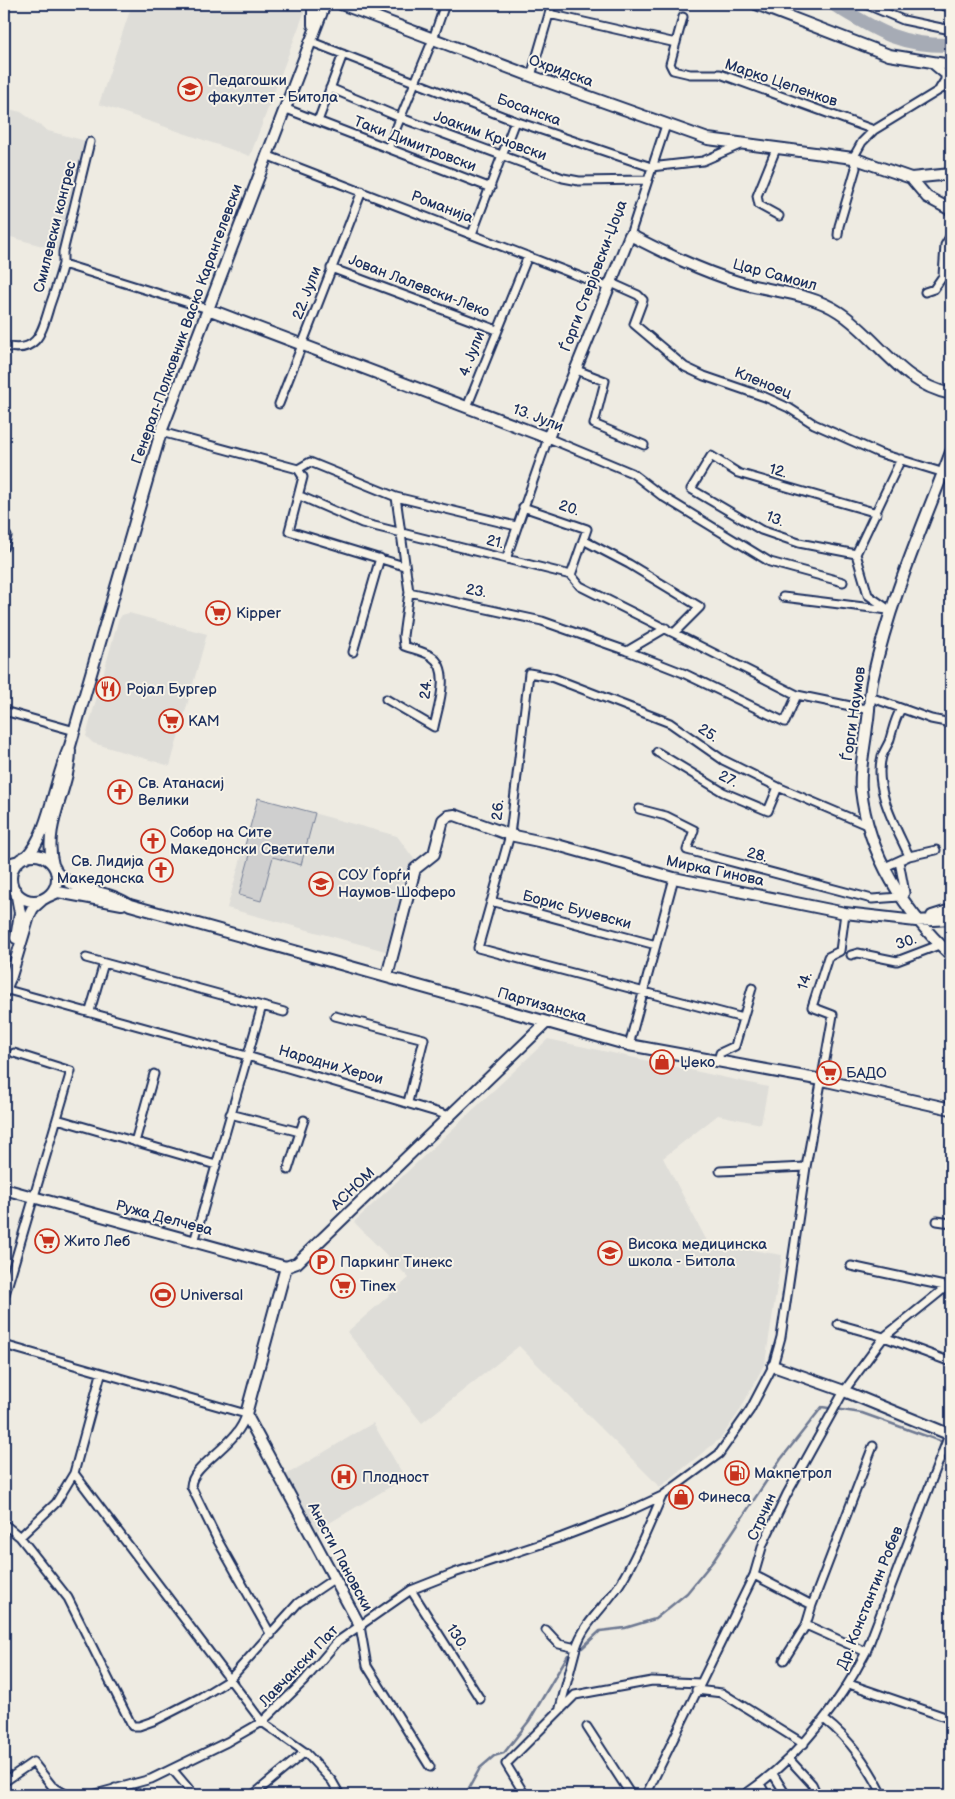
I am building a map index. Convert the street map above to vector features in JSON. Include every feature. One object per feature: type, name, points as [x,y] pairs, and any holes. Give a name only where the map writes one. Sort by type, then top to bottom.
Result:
[{"type":"street","name":"Генерал-Полковник Васко Карангелевски","points":[[311,36],[313,4]]},
{"type":"street","name":"Генерал-Полковник Васко Карангелевски","points":[[4,990],[6,974],[19,923],[12,872],[22,859],[35,848],[40,836],[63,761],[75,731],[161,432],[311,36],[325,4]]},
{"type":"street","name":"Охридска","points":[[341,4],[531,76],[708,139],[853,158],[911,178],[951,174]]},
{"type":"street","points":[[388,148],[416,82],[445,4]]},
{"type":"street","points":[[531,76],[552,4]]},
{"type":"street","points":[[756,4],[854,43],[908,60],[951,65]]},
{"type":"street","points":[[865,4],[903,20],[951,30]]},
{"type":"street","points":[[944,4],[951,6]]},
{"type":"street","points":[[549,14],[676,43]]},
{"type":"street","name":"Марко Цепенков","points":[[683,17],[670,64],[673,70],[690,74],[720,74],[874,130]]},
{"type":"street","name":"Босанска","points":[[311,36],[343,54],[515,121],[650,167],[703,160],[744,144]]},
{"type":"street","points":[[318,121],[343,54]]},
{"type":"street","points":[[908,60],[934,61],[951,58]]},
{"type":"street","points":[[932,64],[945,75],[945,80],[938,90]]},
{"type":"street","points":[[838,235],[838,226],[856,168],[853,158],[862,142],[874,130],[951,83]]},
{"type":"street","name":"Јоаким Крчовски","points":[[330,88],[400,118],[563,178],[579,181],[646,180]]},
{"type":"street","name":"Таки Димитровски","points":[[284,108],[491,188],[472,234]]},
{"type":"street","points":[[491,188],[515,121]]},
{"type":"street","name":"Ѓорги Стерјовски-Џоџа","points":[[548,438],[608,284],[630,234],[650,167],[666,125]]},
{"type":"street","name":"Смилевски конгрес","points":[[4,346],[16,350],[29,346],[41,336],[63,264],[63,252],[90,142]]},
{"type":"street","points":[[776,148],[757,196],[759,205],[779,216]]},
{"type":"street","name":"Романија","points":[[266,154],[528,256],[608,284]]},
{"type":"street","points":[[911,178],[927,197],[951,210]]},
{"type":"street","name":"22. Јули","points":[[280,404],[362,192]]},
{"type":"street","name":"Цар Самоил","points":[[630,234],[698,269],[765,290],[804,297],[828,305],[848,318],[914,379],[939,392],[951,394]]},
{"type":"street","points":[[925,292],[934,289],[943,276],[944,246],[951,235]]},
{"type":"street","name":"4. Јули","points":[[467,407],[528,256]]},
{"type":"street","points":[[63,264],[208,309]]},
{"type":"street","name":"Јован Лалевски-Леко","points":[[332,268],[497,330]]},
{"type":"street","name":"Кленоец","points":[[608,284],[638,295],[643,300],[634,324],[685,367],[704,376],[765,397],[789,408],[814,424],[879,453],[947,473]]},
{"type":"street","name":"13. Јули","points":[[208,309],[548,438],[632,473],[662,496],[770,562],[843,582]]},
{"type":"street","points":[[574,370],[604,380],[594,424],[644,445]]},
{"type":"street","points":[[161,432],[298,469],[303,477],[300,496],[289,531],[404,566]]},
{"type":"street","points":[[506,559],[548,438]]},
{"type":"street","name":"Ѓорги Наумов","points":[[951,452],[947,473],[891,611],[872,678],[870,710],[861,773],[864,806],[869,826],[900,897],[916,920],[939,946],[951,956]]},
{"type":"street","name":"12.","points":[[691,489],[711,456],[738,473],[878,513]]},
{"type":"street","points":[[891,611],[868,595],[856,554],[878,513],[901,459]]},
{"type":"street","points":[[298,469],[310,462],[396,497],[516,526]]},
{"type":"street","name":"13.","points":[[691,489],[761,530],[799,543],[856,554]]},
{"type":"street","name":"21.","points":[[300,496],[362,524],[571,575],[580,586],[798,695],[870,710]]},
{"type":"street","points":[[396,497],[409,592]]},
{"type":"street","name":"20.","points":[[523,507],[587,529],[571,575]]},
{"type":"street","points":[[4,535],[6,536],[4,547]]},
{"type":"street","points":[[583,540],[629,564],[700,607],[675,632]]},
{"type":"street","points":[[353,652],[380,558]]},
{"type":"street","name":"23.","points":[[409,592],[542,621],[684,673],[784,722],[798,695]]},
{"type":"street","name":"24.","points":[[386,700],[434,727],[442,682],[440,667],[431,656],[404,646],[409,592]]},
{"type":"street","points":[[783,597],[891,611]]},
{"type":"street","points":[[627,651],[666,628]]},
{"type":"street","name":"25.","points":[[529,673],[551,677],[670,723],[724,760],[778,787],[869,826]]},
{"type":"street","name":"26.","points":[[529,673],[510,835],[478,948],[644,992]]},
{"type":"street","points":[[870,697],[931,719],[951,723]]},
{"type":"street","points":[[901,709],[894,721],[889,741],[882,755],[880,778],[892,819],[909,856]]},
{"type":"street","points":[[4,711],[75,731]]},
{"type":"street","name":"Генерал-Полковник Васко Карангелевски","points":[[4,990],[11,976],[29,916],[33,908],[46,898],[56,885],[55,868],[49,851],[49,837],[70,765],[70,746]]},
{"type":"street","name":"27.","points":[[657,752],[723,792],[768,811],[778,787]]},
{"type":"street","name":"28.","points":[[639,809],[666,816],[694,830],[687,850],[872,899],[900,897]]},
{"type":"street","name":"Мирка Гинова","points":[[387,976],[415,869],[434,854],[443,820],[448,816],[454,815],[510,835],[557,845],[674,878],[845,914],[916,920]]},
{"type":"street","points":[[885,866],[909,856],[936,850]]},
{"type":"street","points":[[4,865],[22,859],[41,856],[55,868]]},
{"type":"street","points":[[899,861],[905,892],[900,897]]},
{"type":"street","name":"Партизанска","points":[[55,868],[62,879],[74,885],[108,895],[130,905]]},
{"type":"street","points":[[4,876],[28,900],[46,898]]},
{"type":"street","points":[[629,1045],[674,878]]},
{"type":"street","name":"Партизанска","points":[[46,898],[58,892],[130,905],[629,1045],[822,1080],[951,1109]]},
{"type":"street","name":"Борис Буџевски","points":[[491,901],[656,945]]},
{"type":"street","points":[[916,920],[951,910]]},
{"type":"street","name":"14.","points":[[822,1080],[832,1015],[812,1007],[828,957],[840,951],[845,914]]},
{"type":"street","points":[[916,920],[951,919]]},
{"type":"street","name":"30.","points":[[851,955],[858,953],[897,962],[939,946]]},
{"type":"street","points":[[86,958],[284,1012]]},
{"type":"street","points":[[90,1012],[104,963]]},
{"type":"street","points":[[718,1061],[720,1053],[735,1046],[752,988]]},
{"type":"street","name":"Народни Херои","points":[[4,990],[247,1056],[408,1102],[450,1116]]},
{"type":"street","points":[[644,992],[743,1018]]},
{"type":"street","points":[[194,1242],[262,1006]]},
{"type":"street","points":[[335,1016],[424,1039],[408,1102]]},
{"type":"street","name":"АСНОМ","points":[[286,1268],[297,1263],[547,1022]]},
{"type":"street","points":[[4,1298],[71,1071],[14,1053]]},
{"type":"street","points":[[135,1142],[154,1074]]},
{"type":"street","name":"Лавчански Пат","points":[[92,1795],[151,1779],[262,1722],[304,1681],[338,1642],[411,1590],[454,1572],[592,1526],[662,1496],[719,1454],[750,1410],[773,1366],[781,1337],[806,1167],[822,1080]]},
{"type":"street","points":[[230,1114],[300,1132]]},
{"type":"street","points":[[57,1119],[216,1165]]},
{"type":"street","points":[[288,1170],[304,1120]]},
{"type":"street","points":[[720,1171],[806,1167]]},
{"type":"street","name":"Ружа Делчева","points":[[4,1189],[286,1268]]},
{"type":"street","points":[[937,1221],[951,1223]]},
{"type":"street","points":[[851,1266],[950,1286]]},
{"type":"street","points":[[271,1635],[218,1541],[191,1486],[194,1474],[223,1449],[244,1423],[286,1268]]},
{"type":"street","name":"Стрчин","points":[[649,1794],[698,1687],[754,1575],[763,1544],[771,1527],[844,1391],[884,1337],[950,1286]]},
{"type":"street","points":[[838,1324],[884,1337],[951,1362]]},
{"type":"street","points":[[4,1345],[100,1374],[246,1414]]},
{"type":"street","points":[[773,1366],[844,1391],[950,1435]]},
{"type":"street","points":[[20,1537],[56,1503],[74,1473],[100,1374]]},
{"type":"street","name":"Анести Пановски","points":[[246,1414],[360,1626],[367,1666],[430,1766]]},
{"type":"street","name":"Др. Константин Робев","points":[[744,1795],[772,1774],[804,1744],[825,1720],[849,1684],[866,1652],[950,1435]]},
{"type":"street","points":[[784,1660],[806,1626],[812,1605],[873,1446]]},
{"type":"street","points":[[74,1473],[262,1722],[305,1752],[332,1781],[340,1795]]},
{"type":"street","points":[[560,1708],[580,1634],[609,1601],[633,1562],[662,1496]]},
{"type":"street","points":[[4,1524],[20,1537],[68,1598],[132,1726],[156,1720],[229,1680],[298,1603],[335,1578]]},
{"type":"street","points":[[754,1575],[812,1605]]},
{"type":"street","name":"130.","points":[[411,1590],[480,1699]]},
{"type":"street","points":[[806,1626],[866,1652]]},
{"type":"street","points":[[546,1630],[559,1644],[576,1648]]},
{"type":"street","points":[[525,1795],[506,1764],[574,1695],[652,1681],[698,1687],[722,1693],[804,1744]]},
{"type":"street","points":[[849,1684],[951,1718]]},
{"type":"street","points":[[825,1720],[842,1733],[868,1766],[883,1795]]},
{"type":"street","points":[[587,1728],[631,1795]]},
{"type":"street","points":[[253,1795],[305,1752]]},
{"type":"street","points":[[789,1759],[812,1784],[817,1795]]},
{"type":"street","points":[[4,1782],[33,1762],[52,1786],[67,1795]]},
{"type":"street","points":[[172,1769],[194,1795]]},
{"type":"street","points":[[772,1774],[786,1795]]},
{"type":"street","points":[[760,1784],[766,1795]]},
{"type":"street","points":[[115,1788],[119,1795]]},
{"type":"shaded area","name":"Педагошки факултет - Битола","points":[[132,4],[306,4],[250,156],[99,104]]},
{"type":"shaded area","points":[[4,108],[21,112],[48,131],[90,142],[63,252],[4,235]]},
{"type":"shaded area","points":[[129,613],[207,634],[170,766],[93,743],[86,736],[118,621],[122,615]]},
{"type":"shaded area","name":"СОУ Ѓорѓи Наумов-Шоферо","points":[[258,798],[397,836],[414,859],[389,952],[227,908]]},
{"type":"shaded area","points":[[258,798],[315,813],[301,865],[273,857],[261,901],[239,895],[251,851],[244,849]]},
{"type":"shaded area","points":[[548,1039],[768,1087],[761,1124],[718,1115],[663,1158],[708,1243],[782,1255],[765,1363],[739,1412],[721,1438],[660,1487],[519,1346],[422,1423],[347,1332],[409,1278],[354,1222]]},
{"type":"shaded area","name":"Плодност","points":[[373,1423],[405,1478],[316,1531],[284,1476]]},
{"type":"waterway","points":[[833,4],[862,22],[889,35],[917,43],[951,45]]},
{"type":"waterway","points":[[582,1648],[600,1631],[625,1628],[655,1619],[687,1593],[714,1560],[781,1459],[822,1407],[862,1413],[951,1445]]},
{"type":"waterway","points":[[465,1795],[480,1768],[494,1756],[504,1753],[529,1721],[568,1655]]},
{"type":"place","name":"Педагошки факултет - Битола","points":[[190,89]]},
{"type":"place","name":"Kipper","points":[[218,613]]},
{"type":"place","name":"Ројал Бургер","points":[[108,689]]},
{"type":"place","name":"KAM","points":[[171,721]]},
{"type":"place","name":"Св. Атанасиј Велики","points":[[120,792]]},
{"type":"place","name":"Собор на Сите Македонски Светители","points":[[153,841]]},
{"type":"place","name":"Св. Лидија Македонска","points":[[161,870]]},
{"type":"place","name":"СОУ Ѓорѓи Наумов-Шоферо","points":[[321,884]]},
{"type":"place","name":"Џеко","points":[[662,1062]]},
{"type":"place","name":"БАДО","points":[[829,1073]]},
{"type":"place","name":"Жито Леб","points":[[47,1241]]},
{"type":"place","name":"Висока медицинска школа - Битола","points":[[610,1253]]},
{"type":"place","name":"Паркинг Тинекс","points":[[322,1262]]},
{"type":"place","name":"Tinex","points":[[343,1286]]},
{"type":"place","name":"Universal","points":[[163,1295]]},
{"type":"place","name":"Макпетрол","points":[[737,1473]]},
{"type":"place","name":"Плодност","points":[[344,1477]]},
{"type":"place","name":"Финеса","points":[[681,1497]]}]
